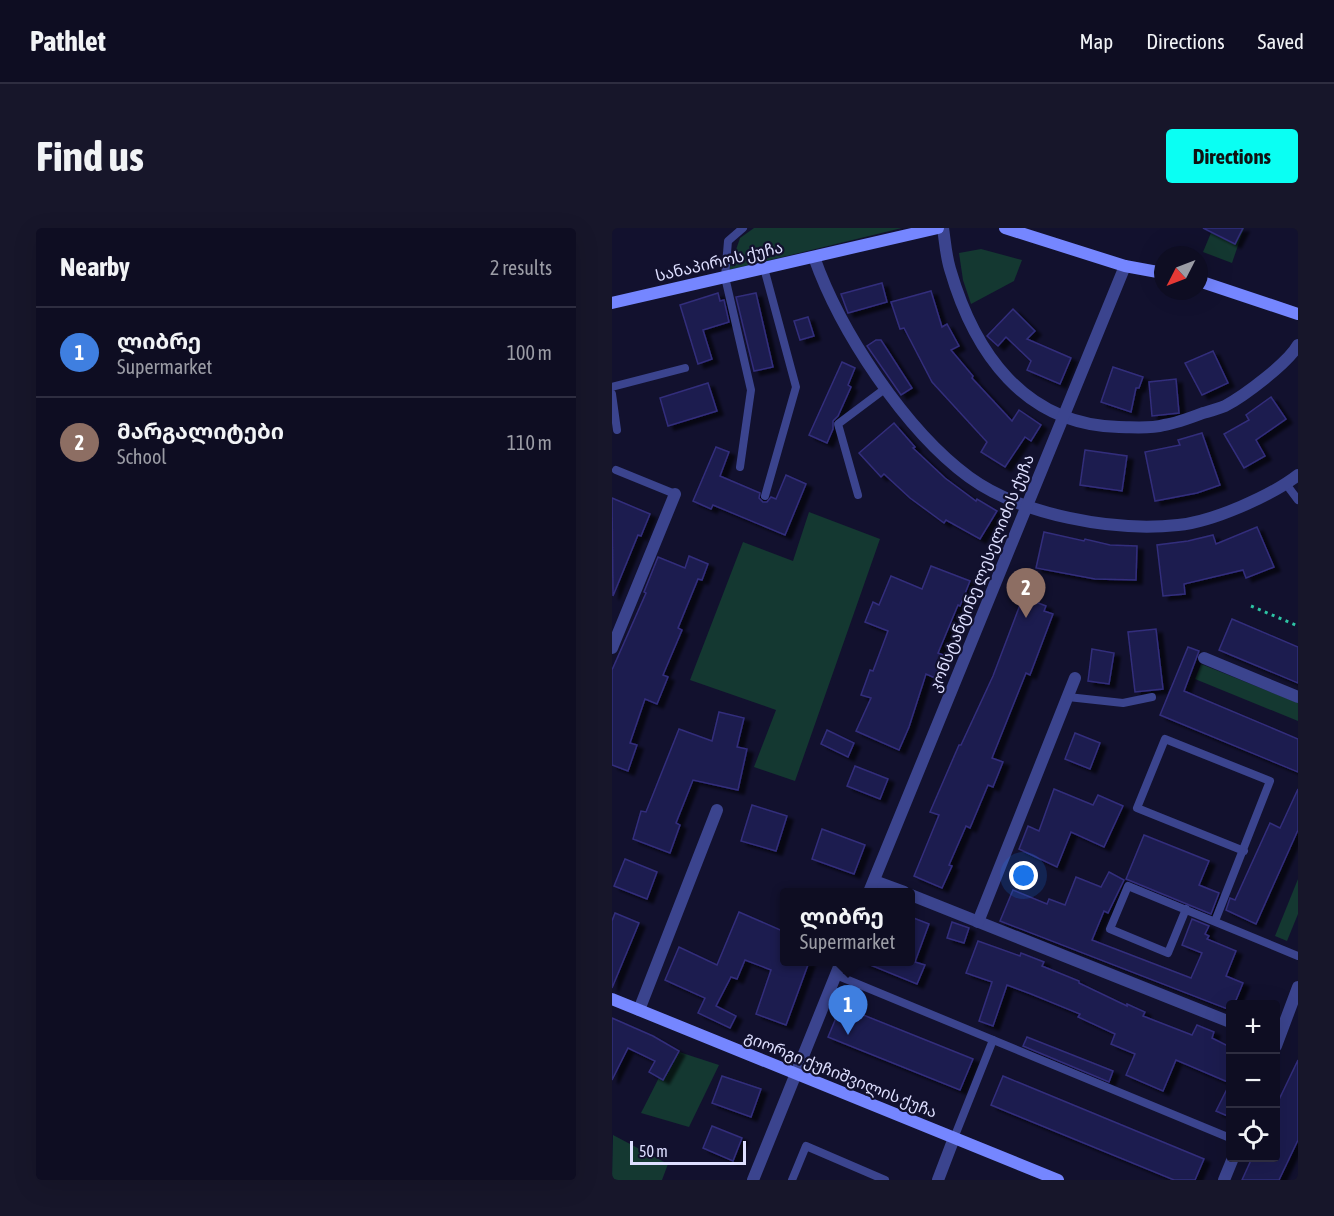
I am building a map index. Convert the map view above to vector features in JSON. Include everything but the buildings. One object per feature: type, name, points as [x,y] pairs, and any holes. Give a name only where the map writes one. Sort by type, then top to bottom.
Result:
[{"type":"main road","name":"სანაპიროს ქუჩა","points":[[612,303],[938,228]]},
{"type":"main road","points":[[1005,228],[1125,266],[1154,271]]},
{"type":"main road","points":[[1208,284],[1298,314]]},
{"type":"main road","name":"გიორგი ქუჩიშვილის ქუჩა","points":[[612,999],[1058,1180]]},
{"type":"street","points":[[943,228],[949,267],[975,334],[993,362],[1013,385],[1032,401],[1062,417],[1100,427],[1163,426],[1224,406],[1262,380],[1298,345]]},
{"type":"street","points":[[814,257],[836,309],[886,388],[937,450],[969,477],[999,496],[1026,507],[1109,526],[1179,525],[1230,512],[1286,484],[1298,475]]},
{"type":"street","name":"კონსტანტინე ლესელიძის ქუჩა","points":[[872,887],[1125,266]]},
{"type":"street","points":[[612,648],[675,494]]},
{"type":"street","points":[[1204,658],[1298,697]]},
{"type":"street","points":[[978,922],[1075,678]]},
{"type":"street","points":[[639,1010],[717,810]]},
{"type":"street","points":[[915,897],[1226,1020]]},
{"type":"street","points":[[753,1180],[839,966]]},
{"type":"street","points":[[1280,1032],[1298,987]]},
{"type":"street","points":[[938,1180],[954,1138]]},
{"type":"street","points":[[1224,1180],[1231,1162]]},
{"type":"lane","points":[[740,467],[751,390],[725,277],[728,241],[743,228]]},
{"type":"lane","points":[[764,268],[796,387],[765,496]]},
{"type":"lane","points":[[612,387],[685,368]]},
{"type":"lane","points":[[858,495],[838,424],[886,388]]},
{"type":"lane","points":[[612,394],[617,430]]},
{"type":"lane","points":[[616,470],[675,494]]},
{"type":"lane","points":[[1286,484],[1298,500]]},
{"type":"lane","points":[[1068,697],[1123,703],[1152,697]]},
{"type":"lane","points":[[1215,921],[1244,851],[1270,781],[1165,739],[1137,808],[1244,851]]},
{"type":"lane","points":[[1186,909],[1168,953],[1110,929],[1128,886],[1186,909],[1298,956]]},
{"type":"lane","points":[[836,975],[1226,1136]]},
{"type":"lane","points":[[954,1138],[993,1040]]},
{"type":"lane","points":[[792,1180],[807,1146],[885,1180]]},
{"type":"path","points":[[1251,606],[1298,626]]},
{"type":"green space","points":[[754,228],[902,228],[729,270],[740,238]]},
{"type":"green space","points":[[1213,228],[1244,228],[1232,263],[1208,254],[1208,246],[1206,246]]},
{"type":"green space","points":[[981,249],[1022,260],[1014,281],[971,304],[963,280],[959,253]]},
{"type":"green space","points":[[809,512],[880,539],[795,781],[754,767],[776,710],[690,680],[743,542],[793,561]]},
{"type":"green space","points":[[1201,664],[1298,703],[1298,721],[1195,679]]},
{"type":"green space","points":[[1298,879],[1298,914],[1287,941],[1275,936]]},
{"type":"green space","points":[[673,1050],[719,1065],[689,1127],[641,1113]]},
{"type":"green space","points":[[613,1135],[668,1164],[662,1180],[612,1180]]},
{"type":"place","name":"მარგალიტები","points":[[1026,618]]},
{"type":"place","name":"ლიბრე","points":[[848,1035]]}]
